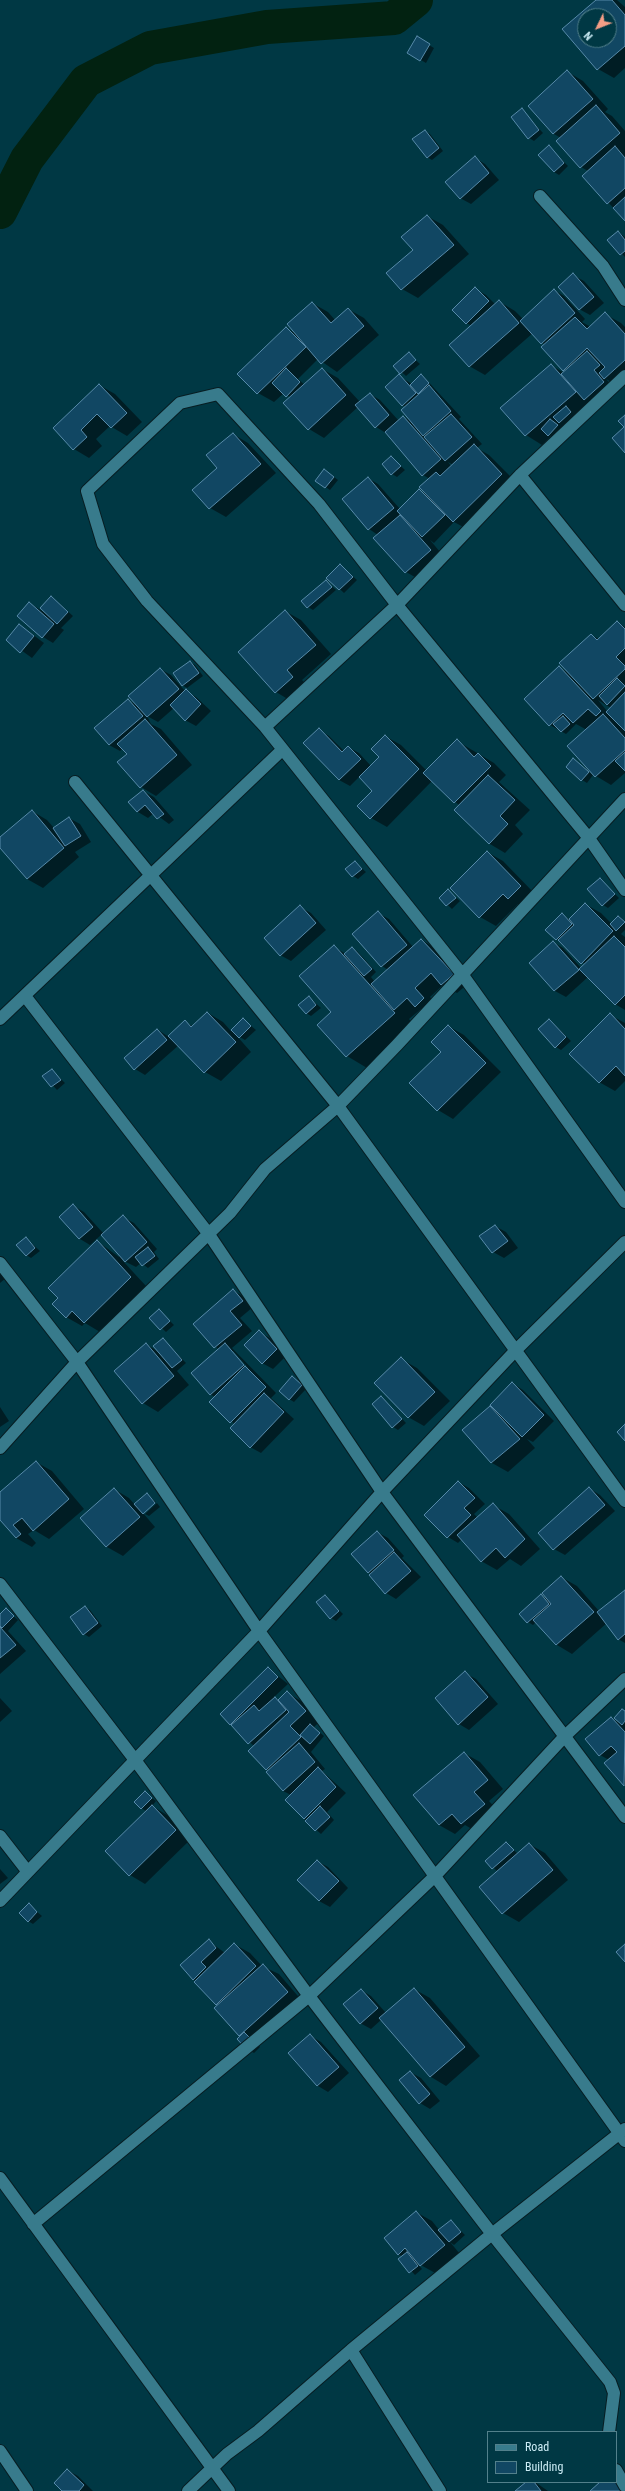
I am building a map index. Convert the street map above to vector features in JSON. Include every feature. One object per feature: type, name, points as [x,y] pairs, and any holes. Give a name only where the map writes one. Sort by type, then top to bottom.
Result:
[{"type":"street","points":[[540,196],[603,266],[625,300]]},
{"type":"street","points":[[264,727],[397,605],[520,475],[625,376]]},
{"type":"street","points":[[625,890],[588,837],[397,605],[319,504],[218,394],[180,403],[87,491],[103,544],[147,601],[264,727],[462,974],[625,1202]]},
{"type":"street","points":[[520,475],[625,605]]},
{"type":"street","points":[[0,1019],[282,750]]},
{"type":"street","points":[[75,782],[338,1106],[625,1501]]},
{"type":"street","points":[[0,1448],[77,1362],[230,1212],[265,1169],[338,1106],[625,799]]},
{"type":"street","points":[[25,996],[208,1233],[382,1492],[625,1817]]},
{"type":"street","points":[[0,1902],[134,1760],[259,1631],[382,1492],[516,1350],[625,1242]]},
{"type":"street","points":[[0,1263],[77,1362],[259,1631],[623,2134],[492,2234],[351,2350],[188,2491]]},
{"type":"street","points":[[0,1584],[134,1760],[309,1996],[492,2234],[610,2382],[614,2393],[609,2431]]},
{"type":"street","points":[[33,2224],[309,1996],[435,1876],[565,1736],[625,1679]]},
{"type":"street","points":[[0,1836],[28,1872]]},
{"type":"street","points":[[0,2178],[229,2491]]},
{"type":"street","points":[[351,2350],[440,2491]]},
{"type":"street","points":[[0,2451],[27,2491]]},
{"type":"street","points":[[617,2472],[625,2486]]},
{"type":"building","points":[[596,0],[612,0],[625,15],[625,46],[597,70],[578,48],[617,48],[617,8],[587,8]]},
{"type":"building","points":[[577,16],[577,47],[562,29]]},
{"type":"building","points":[[417,36],[430,44],[420,61],[407,53]]},
{"type":"building","points":[[567,70],[593,99],[553,134],[528,106]]},
{"type":"building","points":[[596,105],[620,133],[580,168],[556,141]]},
{"type":"building","points":[[522,108],[539,130],[528,139],[511,117]]},
{"type":"building","points":[[425,130],[439,148],[427,158],[412,139]]},
{"type":"building","points":[[549,145],[564,163],[554,172],[538,155]]},
{"type":"building","points":[[615,146],[625,158],[625,188],[607,204],[582,176]]},
{"type":"building","points":[[475,156],[489,173],[460,199],[445,182]]},
{"type":"building","points":[[625,197],[625,221],[613,208]]},
{"type":"building","points":[[427,215],[454,245],[401,290],[386,273],[413,250],[401,237]]},
{"type":"building","points":[[618,231],[625,240],[625,251],[620,255],[607,240]]},
{"type":"building","points":[[573,273],[594,297],[579,310],[558,287]]},
{"type":"building","points":[[475,287],[489,301],[466,324],[452,310]]},
{"type":"building","points":[[554,289],[575,313],[541,344],[520,321]]},
{"type":"building","points":[[499,300],[519,323],[469,367],[449,345]]},
{"type":"building","points":[[312,302],[331,323],[348,308],[364,326],[321,364],[287,324]]},
{"type":"building","points":[[605,312],[625,334],[625,360],[604,379],[599,373],[605,367],[587,348],[563,371],[541,347],[575,317],[587,329]]},
{"type":"building","points":[[286,327],[306,347],[257,394],[237,374]]},
{"type":"building","points":[[587,351],[600,365],[594,370],[604,382],[584,400],[561,374]]},
{"type":"building","points":[[409,352],[416,360],[400,374],[393,366]]},
{"type":"building","points":[[551,364],[576,392],[525,436],[500,408]]},
{"type":"building","points":[[286,368],[300,382],[286,397],[272,383]]},
{"type":"building","points":[[322,368],[346,395],[308,430],[283,403]]},
{"type":"building","points":[[399,374],[416,393],[402,406],[385,387]]},
{"type":"building","points":[[421,374],[429,383],[418,394],[410,385]]},
{"type":"building","points":[[99,384],[127,413],[111,428],[97,414],[81,430],[87,437],[73,450],[53,428]]},
{"type":"building","points":[[429,385],[451,411],[423,436],[401,410]]},
{"type":"building","points":[[370,393],[389,415],[375,428],[355,405]]},
{"type":"building","points":[[566,406],[571,412],[559,423],[553,417]]},
{"type":"building","points":[[451,414],[472,437],[445,461],[424,437]]},
{"type":"building","points":[[625,415],[625,453],[612,438],[624,427],[618,421]]},
{"type":"building","points":[[403,416],[441,459],[422,476],[385,432]]},
{"type":"building","points":[[550,419],[558,425],[548,436],[541,429]]},
{"type":"building","points":[[233,433],[261,464],[209,509],[192,490],[217,468],[206,455]]},
{"type":"building","points":[[474,444],[502,474],[453,522],[419,487],[436,472],[440,476]]},
{"type":"building","points":[[391,456],[401,466],[391,475],[382,464]]},
{"type":"building","points":[[324,469],[334,477],[325,488],[315,481]]},
{"type":"building","points":[[368,477],[394,508],[368,530],[342,499]]},
{"type":"building","points":[[419,489],[445,515],[422,537],[397,511]]},
{"type":"building","points":[[400,515],[431,550],[405,573],[373,538]]},
{"type":"building","points":[[340,564],[353,577],[339,590],[326,578]]},
{"type":"building","points":[[326,580],[332,587],[307,608],[301,601]]},
{"type":"building","points":[[51,596],[68,612],[57,624],[40,608]]},
{"type":"building","points":[[29,602],[54,624],[42,638],[17,616]]},
{"type":"building","points":[[285,610],[316,645],[287,670],[293,677],[275,693],[238,652]]},
{"type":"building","points":[[617,621],[625,629],[625,648],[616,657],[625,666],[625,669],[593,699],[559,663],[591,634],[597,640]]},
{"type":"building","points":[[19,624],[34,636],[20,653],[6,640]]},
{"type":"building","points":[[190,661],[199,673],[182,686],[173,673]]},
{"type":"building","points":[[559,666],[601,711],[596,716],[588,709],[573,723],[563,713],[549,726],[524,699]]},
{"type":"building","points":[[160,668],[179,689],[147,717],[128,696]]},
{"type":"building","points":[[617,678],[625,686],[607,705],[599,696]]},
{"type":"building","points":[[186,689],[201,704],[185,721],[170,705]]},
{"type":"building","points":[[625,692],[625,731],[606,712]]},
{"type":"building","points":[[128,699],[143,716],[109,745],[94,728]]},
{"type":"building","points":[[603,714],[625,738],[625,750],[595,777],[567,746]]},
{"type":"building","points":[[563,716],[570,724],[561,732],[553,724]]},
{"type":"building","points":[[145,719],[177,755],[140,788],[117,762],[127,754],[117,744]]},
{"type":"building","points":[[319,728],[342,752],[348,746],[361,759],[339,780],[303,743]]},
{"type":"building","points":[[385,735],[419,769],[370,819],[357,806],[372,791],[359,777],[379,757],[371,749]]},
{"type":"building","points":[[457,739],[474,757],[478,753],[491,766],[454,803],[423,773]]},
{"type":"building","points":[[625,752],[625,771],[615,761]]},
{"type":"building","points":[[573,758],[589,772],[581,781],[566,767]]},
{"type":"building","points":[[488,775],[515,800],[500,816],[508,824],[489,844],[454,810]]},
{"type":"building","points":[[143,790],[164,814],[157,819],[145,805],[137,812],[128,802]]},
{"type":"building","points":[[32,810],[64,848],[27,879],[0,848],[0,837]]},
{"type":"building","points":[[69,817],[81,836],[65,846],[53,828]]},
{"type":"building","points":[[487,851],[521,886],[508,899],[503,894],[479,918],[450,888]]},
{"type":"building","points":[[355,861],[362,869],[352,877],[345,869]]},
{"type":"building","points":[[600,878],[615,894],[602,906],[587,889]]},
{"type":"building","points":[[448,889],[456,898],[446,906],[439,898]]},
{"type":"building","points":[[585,903],[613,931],[581,964],[558,940],[574,925],[569,919]]},
{"type":"building","points":[[300,905],[316,923],[280,956],[264,938]]},
{"type":"building","points":[[378,911],[407,945],[381,967],[352,934]]},
{"type":"building","points":[[562,913],[572,924],[556,940],[545,930]]},
{"type":"building","points":[[618,916],[625,922],[616,931],[610,924]]},
{"type":"building","points":[[614,936],[625,947],[625,995],[615,1005],[579,969]]},
{"type":"building","points":[[421,939],[454,974],[441,985],[431,973],[415,988],[424,998],[415,1007],[407,998],[394,1010],[371,984]]},
{"type":"building","points":[[553,941],[579,970],[554,991],[529,963]]},
{"type":"building","points":[[334,945],[395,1013],[346,1057],[317,1025],[331,1012],[299,976]]},
{"type":"building","points":[[352,947],[372,969],[364,976],[344,954]]},
{"type":"building","points":[[309,996],[316,1005],[306,1014],[298,1005]]},
{"type":"building","points":[[207,1012],[236,1042],[204,1073],[168,1036],[185,1020],[191,1027]]},
{"type":"building","points":[[610,1013],[625,1029],[625,1076],[616,1066],[599,1083],[569,1054]]},
{"type":"building","points":[[243,1018],[251,1026],[239,1038],[231,1030]]},
{"type":"building","points":[[549,1019],[566,1037],[555,1048],[538,1029]]},
{"type":"building","points":[[448,1025],[486,1063],[437,1111],[409,1083],[441,1052],[431,1042]]},
{"type":"building","points":[[157,1029],[167,1040],[134,1070],[124,1058]]},
{"type":"building","points":[[52,1069],[61,1080],[51,1087],[42,1076]]},
{"type":"building","points":[[73,1204],[93,1227],[79,1239],[59,1217]]},
{"type":"building","points":[[123,1215],[147,1242],[125,1262],[101,1235]]},
{"type":"building","points":[[495,1225],[508,1241],[492,1253],[479,1236]]},
{"type":"building","points":[[26,1237],[35,1248],[26,1256],[16,1245]]},
{"type":"building","points":[[97,1240],[131,1277],[84,1323],[72,1311],[66,1318],[52,1304],[58,1298],[48,1288]]},
{"type":"building","points":[[148,1247],[155,1256],[142,1266],[135,1257]]},
{"type":"building","points":[[233,1289],[243,1301],[230,1311],[242,1325],[214,1348],[193,1324]]},
{"type":"building","points":[[159,1309],[170,1321],[160,1330],[149,1318]]},
{"type":"building","points":[[259,1330],[277,1349],[262,1364],[244,1345]]},
{"type":"building","points":[[163,1338],[182,1360],[172,1368],[153,1346]]},
{"type":"building","points":[[146,1343],[174,1376],[142,1404],[114,1371]]},
{"type":"building","points":[[225,1343],[244,1365],[210,1395],[191,1373]]},
{"type":"building","points":[[401,1357],[435,1392],[408,1418],[374,1383]]},
{"type":"building","points":[[245,1366],[266,1387],[230,1423],[209,1402]]},
{"type":"building","points":[[292,1376],[302,1385],[289,1400],[279,1391]]},
{"type":"building","points":[[512,1382],[544,1415],[522,1437],[490,1405]]},
{"type":"building","points":[[264,1393],[284,1412],[250,1448],[230,1428]]},
{"type":"building","points":[[381,1396],[402,1419],[392,1428],[372,1404]]},
{"type":"building","points":[[490,1406],[520,1439],[491,1463],[462,1430]]},
{"type":"building","points":[[625,1424],[625,1441],[617,1432]]},
{"type":"building","points":[[36,1461],[69,1499],[33,1531],[22,1518],[13,1525],[21,1534],[16,1538],[0,1520],[0,1492]]},
{"type":"building","points":[[458,1481],[475,1498],[464,1508],[471,1515],[447,1538],[424,1515]]},
{"type":"building","points":[[589,1487],[605,1505],[553,1550],[538,1533]]},
{"type":"building","points":[[114,1488],[140,1517],[106,1547],[80,1518]]},
{"type":"building","points":[[147,1493],[155,1503],[143,1514],[134,1504]]},
{"type":"building","points":[[493,1503],[525,1539],[505,1558],[496,1548],[481,1562],[457,1535]]},
{"type":"building","points":[[377,1531],[394,1550],[368,1573],[351,1554]]},
{"type":"building","points":[[394,1552],[411,1571],[385,1594],[369,1575]]},
{"type":"building","points":[[561,1576],[594,1612],[556,1645],[533,1620],[551,1604],[542,1593]]},
{"type":"building","points":[[625,1590],[625,1634],[618,1640],[597,1612]]},
{"type":"building","points":[[541,1594],[549,1604],[527,1623],[519,1614]]},
{"type":"building","points":[[325,1595],[339,1611],[330,1619],[316,1602]]},
{"type":"building","points":[[85,1606],[98,1623],[83,1635],[70,1617]]},
{"type":"building","points":[[6,1608],[14,1616],[2,1628],[0,1626],[0,1614]]},
{"type":"building","points":[[0,1627],[16,1645],[0,1658]]},
{"type":"building","points":[[268,1667],[278,1677],[230,1725],[220,1714]]},
{"type":"building","points":[[465,1671],[488,1697],[458,1725],[435,1698]]},
{"type":"building","points":[[287,1691],[306,1711],[290,1726],[301,1737],[266,1770],[248,1751],[289,1712],[278,1700]]},
{"type":"building","points":[[275,1697],[286,1710],[248,1744],[231,1725],[254,1705],[259,1711]]},
{"type":"building","points":[[622,1709],[625,1711],[625,1721],[622,1725],[614,1718]]},
{"type":"building","points":[[611,1717],[625,1732],[624,1786],[604,1763],[617,1752],[611,1746],[599,1756],[585,1739]]},
{"type":"building","points":[[310,1724],[320,1733],[310,1744],[300,1735]]},
{"type":"building","points":[[299,1743],[315,1762],[283,1791],[266,1772]]},
{"type":"building","points":[[464,1752],[488,1780],[474,1792],[485,1804],[461,1824],[452,1814],[439,1825],[413,1795]]},
{"type":"building","points":[[318,1767],[336,1787],[304,1819],[285,1800]]},
{"type":"building","points":[[145,1791],[152,1798],[141,1809],[134,1802]]},
{"type":"building","points":[[152,1805],[176,1830],[129,1876],[105,1851]]},
{"type":"building","points":[[320,1806],[330,1817],[315,1831],[305,1821]]},
{"type":"building","points":[[506,1842],[514,1850],[492,1869],[485,1861]]},
{"type":"building","points":[[529,1843],[553,1870],[502,1914],[479,1887]]},
{"type":"building","points":[[317,1860],[339,1881],[319,1901],[297,1880]]},
{"type":"building","points":[[29,1903],[37,1912],[28,1922],[19,1913]]},
{"type":"building","points":[[209,1939],[216,1948],[201,1962],[206,1967],[193,1980],[180,1965]]},
{"type":"building","points":[[234,1943],[256,1966],[216,2005],[194,1982]]},
{"type":"building","points":[[625,1944],[625,1962],[616,1952]]},
{"type":"building","points":[[263,1964],[288,1992],[239,2036],[214,2008]]},
{"type":"building","points":[[414,1988],[465,2047],[430,2077],[379,2018]]},
{"type":"building","points":[[361,1989],[378,2008],[360,2024],[343,2004]]},
{"type":"building","points":[[244,2032],[256,2044],[248,2051],[237,2039]]},
{"type":"building","points":[[310,2034],[339,2067],[317,2086],[288,2053]]},
{"type":"building","points":[[410,2071],[430,2094],[419,2104],[399,2080]]},
{"type":"building","points":[[416,2211],[445,2245],[420,2266],[405,2248],[398,2255],[384,2238]]},
{"type":"building","points":[[451,2220],[461,2232],[449,2242],[438,2230]]},
{"type":"building","points":[[407,2252],[418,2266],[409,2273],[398,2259]]},
{"type":"building","points":[[67,2469],[84,2485],[79,2491],[62,2491],[54,2483]]},
{"type":"building","points":[[525,2483],[535,2483],[541,2491],[515,2491]]},
{"type":"building","points":[[599,2483],[617,2483],[625,2491],[590,2491]]},
{"type":"waterway","points":[[0,212],[27,159],[86,81],[150,48],[267,27],[394,18],[416,0]]}]
